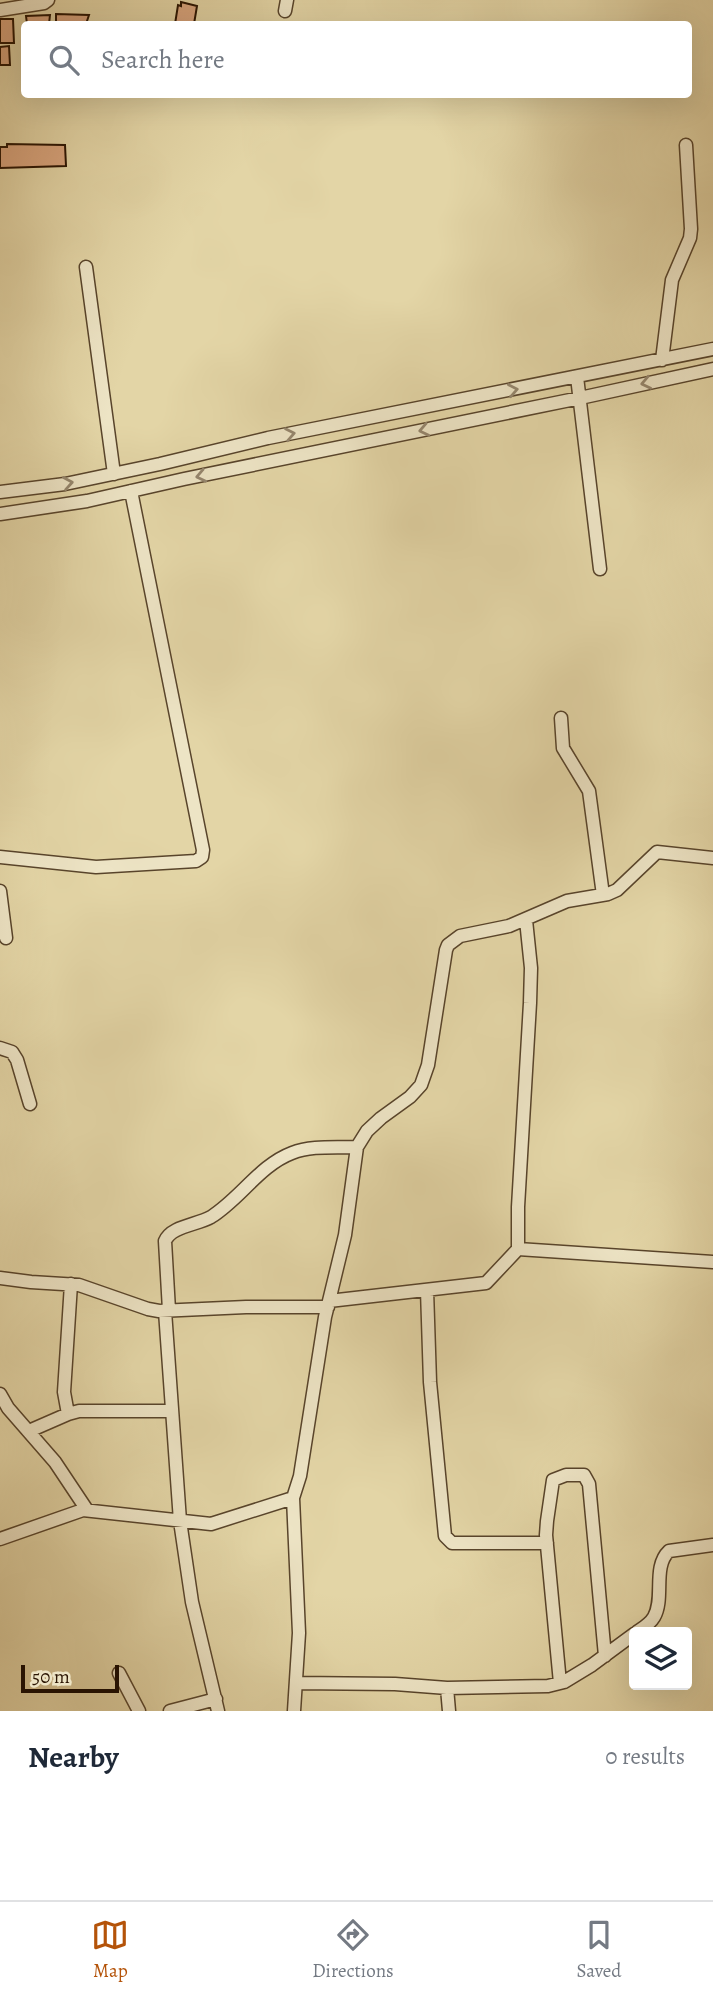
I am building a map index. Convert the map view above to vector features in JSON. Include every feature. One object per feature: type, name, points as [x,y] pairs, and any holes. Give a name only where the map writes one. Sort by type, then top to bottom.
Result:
[{"type":"street","points":[[0,10],[48,0]]},
{"type":"street","points":[[662,360],[672,280],[691,229],[686,145]]},
{"type":"street","points":[[86,267],[114,474]]},
{"type":"street","points":[[0,492],[65,484],[268,438],[713,349]]},
{"type":"street","points":[[0,514],[87,501],[713,369]]},
{"type":"street","points":[[577,377],[600,569]]},
{"type":"street","points":[[458,401],[463,422]]},
{"type":"street","points":[[0,857],[96,867],[195,861],[201,857],[203,850],[131,491]]},
{"type":"street","points":[[561,718],[564,748],[589,791],[603,895]]},
{"type":"street","points":[[294,1711],[299,1633],[293,1497],[300,1476],[328,1304],[345,1235],[357,1147],[367,1131],[421,1085],[428,1065],[448,945],[460,936],[509,926],[566,901],[617,890],[657,852],[713,858]]},
{"type":"street","points":[[0,891],[6,938]]},
{"type":"street","points":[[0,1278],[85,1286],[152,1310],[167,1311],[328,1304],[485,1283],[519,1249],[518,1207],[531,968],[526,920]]},
{"type":"street","points":[[0,1048],[12,1052],[17,1060],[30,1104]]},
{"type":"street","points":[[170,1711],[217,1705],[192,1602],[180,1521],[172,1411],[165,1241],[173,1230],[195,1225],[212,1217],[289,1153],[314,1148],[357,1147]]},
{"type":"street","points":[[519,1249],[713,1262]]},
{"type":"street","points":[[68,1414],[64,1392],[71,1284]]},
{"type":"street","points":[[427,1290],[430,1382],[445,1536],[452,1543],[547,1543]]},
{"type":"street","points":[[0,1394],[8,1408],[64,1474],[87,1510]]},
{"type":"street","points":[[29,1431],[68,1414],[89,1410],[172,1411]]},
{"type":"street","points":[[560,1683],[546,1529],[553,1480],[566,1475],[584,1475],[589,1484],[605,1656]]},
{"type":"street","points":[[0,1539],[83,1510],[211,1524],[293,1497]]},
{"type":"street","points":[[644,1627],[657,1610],[662,1562],[668,1551],[713,1545]]},
{"type":"street","points":[[296,1683],[396,1684],[447,1688],[540,1687],[560,1683],[629,1638]]},
{"type":"street","points":[[119,1673],[139,1711]]},
{"type":"street","points":[[447,1688],[449,1711]]},
{"type":"building","points":[[181,2],[197,6],[194,21],[175,21],[178,5],[181,6]]},
{"type":"building","points":[[56,14],[89,15],[87,21],[56,21]]},
{"type":"building","points":[[50,15],[49,21],[27,21],[26,16]]},
{"type":"building","points":[[0,19],[13,19],[14,43],[0,43]]},
{"type":"building","points":[[9,46],[10,65],[0,65],[0,47]]},
{"type":"building","points":[[7,144],[65,145],[66,166],[0,168],[0,147],[7,147]]}]
